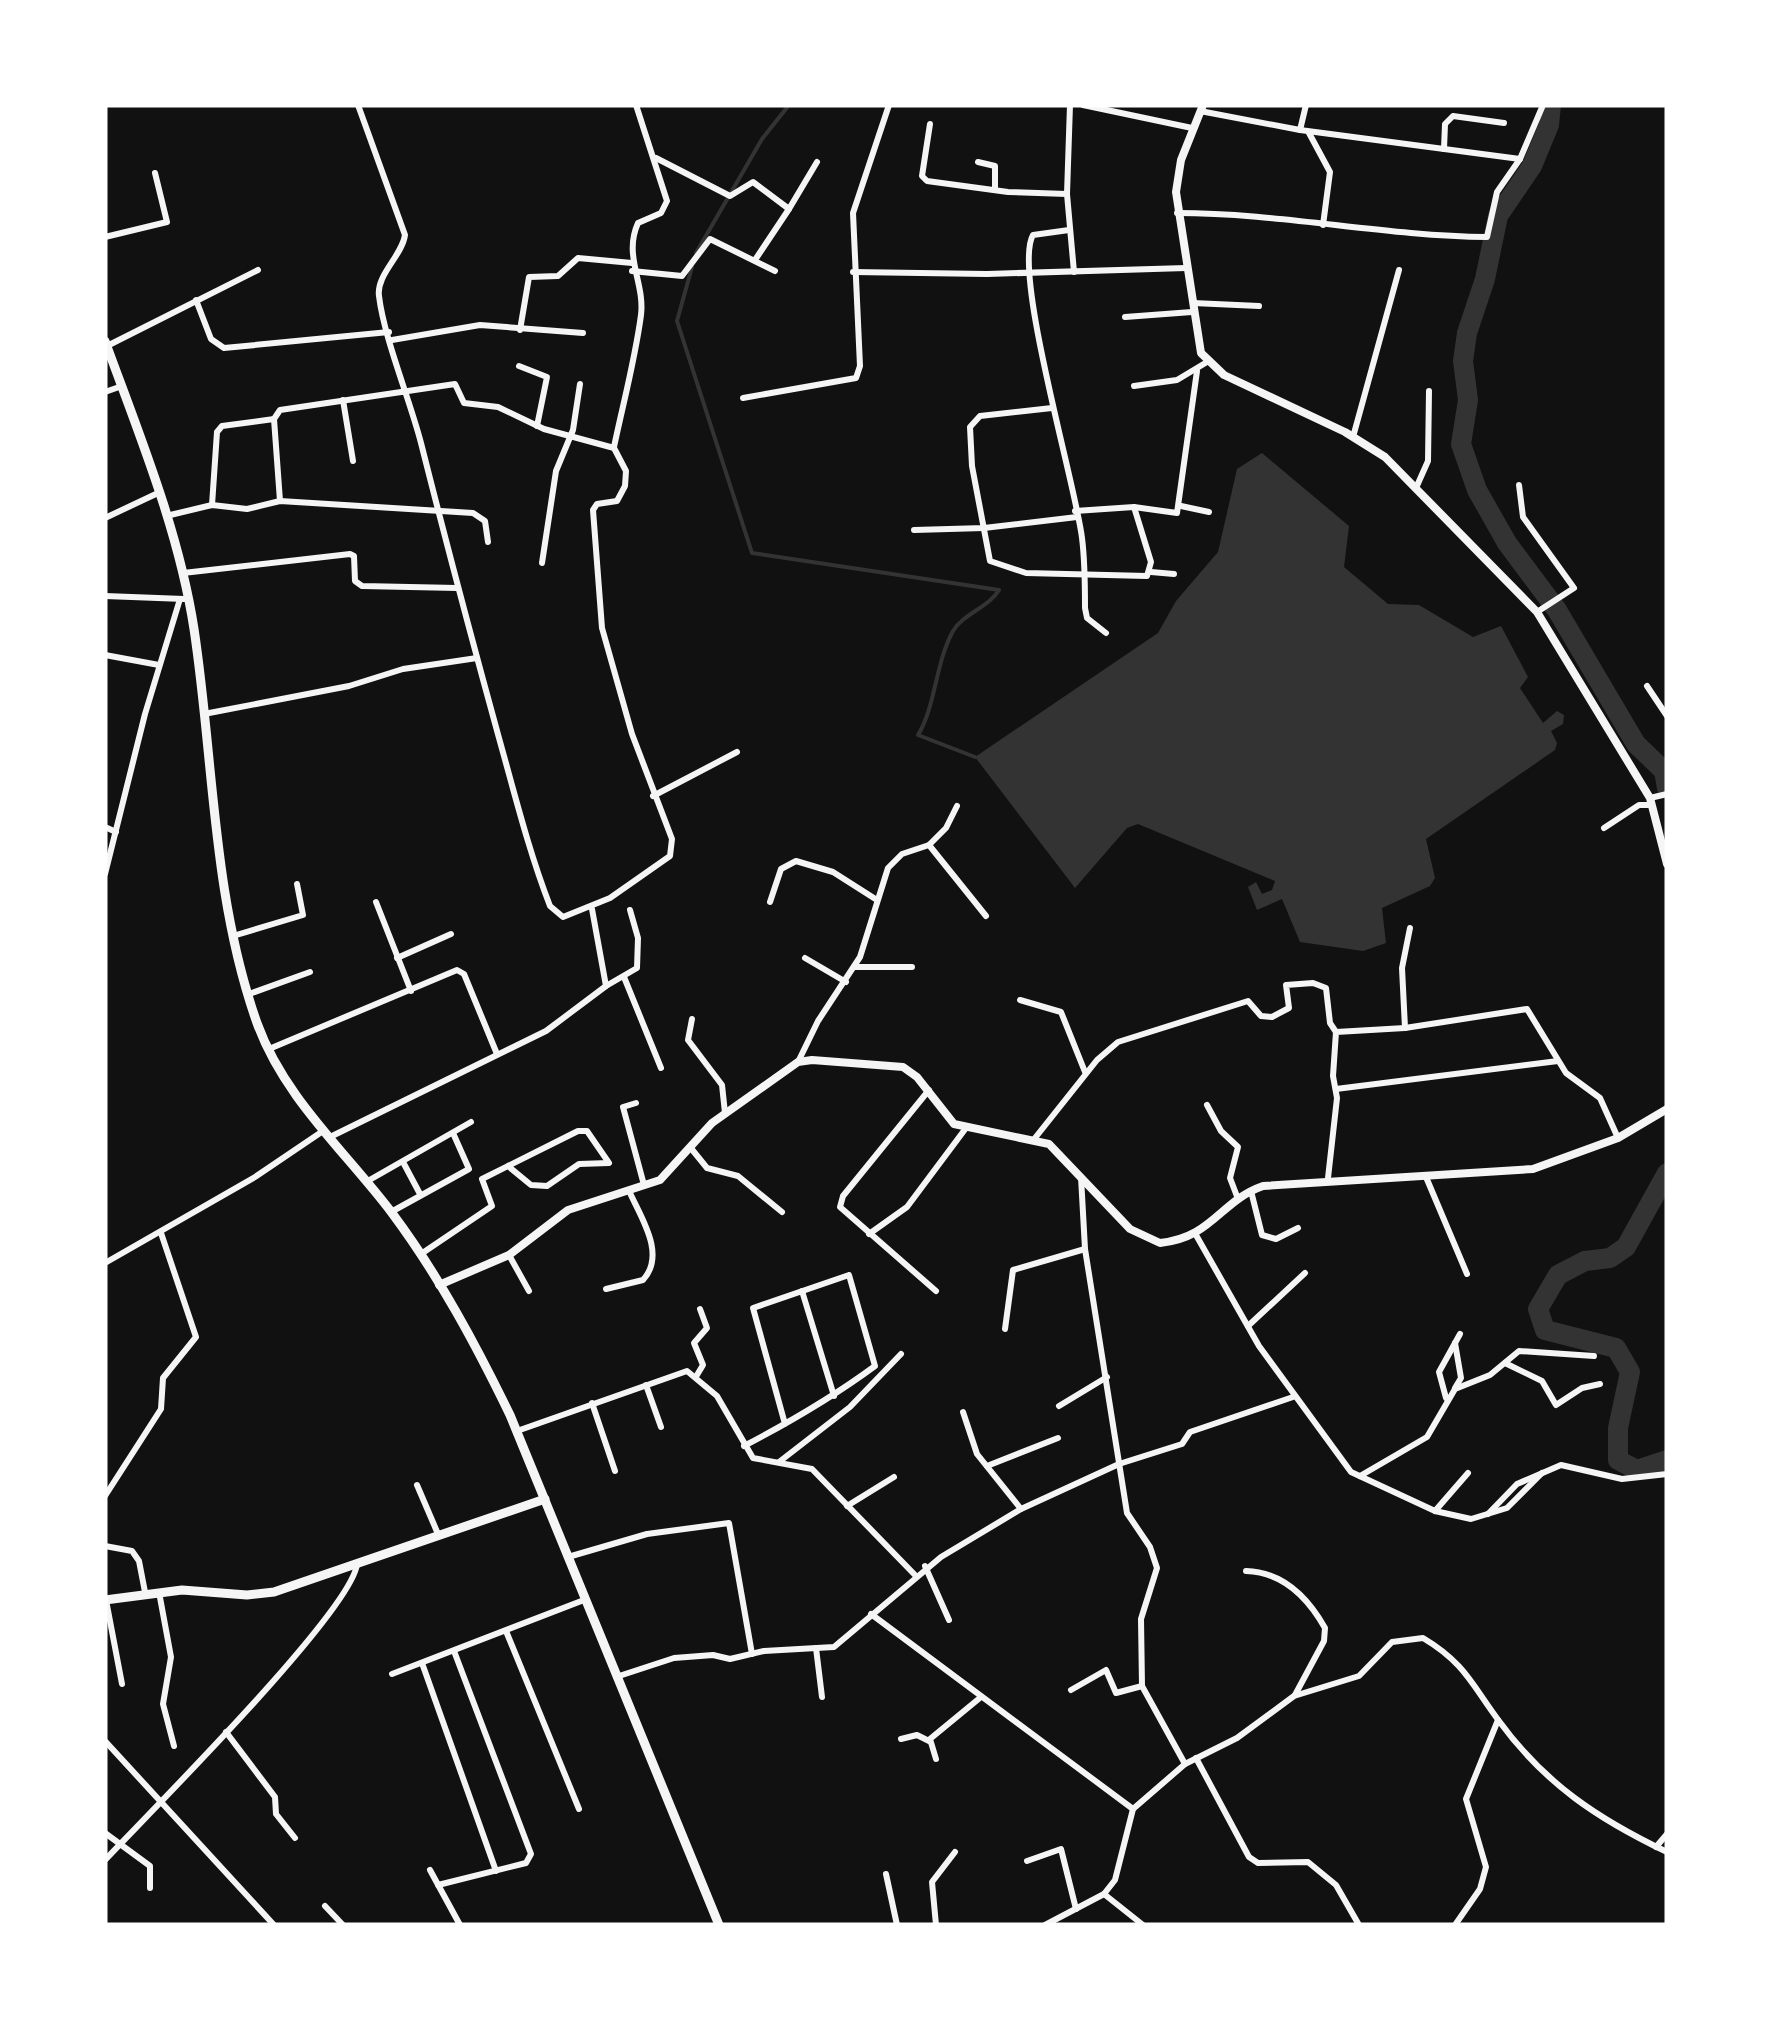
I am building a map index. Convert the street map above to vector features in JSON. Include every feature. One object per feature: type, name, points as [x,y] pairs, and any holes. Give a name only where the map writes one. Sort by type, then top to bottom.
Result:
[{"type":"main road","points":[[106,343],[182,573],[218,853],[233,936],[268,1049],[326,1134],[392,1212],[474,1342],[517,1431],[614,1678],[719,1925]]},
{"type":"main road","points":[[106,1600],[159,1591],[258,1595],[545,1498]]},
{"type":"street","points":[[280,502],[274,419],[280,410],[406,389],[456,384],[460,402],[498,407],[537,426],[614,448],[624,461],[626,486],[617,500],[598,504],[594,510],[600,613],[653,796],[672,839],[670,856],[592,908],[562,916],[550,906],[457,588],[406,389],[378,291],[405,234],[358,105]]},
{"type":"street","points":[[614,448],[641,316],[632,267],[638,223],[661,212],[667,200],[636,105]]},
{"type":"street","points":[[743,398],[856,378],[860,366],[854,205],[888,105]]},
{"type":"street","points":[[1070,105],[1067,194],[1074,272]]},
{"type":"street","points":[[1083,105],[1192,128]]},
{"type":"street","points":[[1306,105],[1305,131],[1330,172],[1323,225]]},
{"type":"street","points":[[1178,213],[1263,214],[1323,225],[1487,237],[1494,200],[1520,159],[1543,105]]},
{"type":"street","points":[[1520,159],[1305,131],[1201,108],[1177,176],[1178,213],[1198,344],[1208,362],[1353,436],[1385,457],[1540,609],[1651,802],[1667,864]]},
{"type":"street","points":[[1444,149],[1444,128],[1450,118],[1504,123]]},
{"type":"street","points":[[930,124],[924,180],[1067,194]]},
{"type":"street","points":[[655,158],[730,196],[752,182],[789,208]]},
{"type":"street","points":[[755,260],[817,162]]},
{"type":"street","points":[[978,162],[995,166],[995,189]]},
{"type":"street","points":[[105,237],[167,222],[155,173]]},
{"type":"street","points":[[1069,230],[1033,235],[1029,242],[1031,273],[1052,408],[1076,514],[1087,618],[1106,633]]},
{"type":"street","points":[[520,330],[527,278],[558,276],[578,258],[682,276],[710,239],[775,270]]},
{"type":"street","points":[[854,272],[1031,273],[1186,268]]},
{"type":"street","points":[[106,343],[258,270]]},
{"type":"street","points":[[1353,436],[1400,270]]},
{"type":"street","points":[[196,300],[211,339],[224,348],[391,336],[480,324],[583,333]]},
{"type":"street","points":[[1125,317],[1192,307],[1259,306]]},
{"type":"street","points":[[1134,386],[1177,380],[1208,362]]},
{"type":"street","points":[[519,366],[546,377],[537,426]]},
{"type":"street","points":[[914,530],[984,528],[1134,507],[1170,516],[1180,506],[1198,371]]},
{"type":"street","points":[[542,563],[556,470],[570,436],[580,384]]},
{"type":"street","points":[[105,392],[122,386]]},
{"type":"street","points":[[1416,488],[1428,461],[1429,391]]},
{"type":"street","points":[[343,400],[353,460]]},
{"type":"street","points":[[1052,408],[980,416],[970,427],[988,557],[994,564],[1026,573],[1174,574]]},
{"type":"street","points":[[212,506],[218,430],[274,419]]},
{"type":"street","points":[[1519,485],[1523,517],[1574,588],[1540,609]]},
{"type":"street","points":[[105,518],[158,493]]},
{"type":"street","points":[[166,516],[212,506],[248,509],[280,502],[481,515],[488,542]]},
{"type":"street","points":[[1180,506],[1209,512]]},
{"type":"street","points":[[1134,507],[1150,572]]},
{"type":"street","points":[[182,573],[350,554],[354,556],[355,581],[362,586],[457,588]]},
{"type":"street","points":[[105,596],[184,599],[159,665],[105,874]]},
{"type":"street","points":[[105,655],[159,665]]},
{"type":"street","points":[[203,714],[349,686],[404,668],[477,658]]},
{"type":"street","points":[[1646,686],[1667,716]]},
{"type":"street","points":[[653,796],[737,752]]},
{"type":"street","points":[[1604,828],[1640,805],[1666,795]]},
{"type":"street","points":[[439,1285],[509,1255],[568,1210],[630,1192],[667,1175],[725,1113],[798,1062],[818,1021],[855,967],[882,878],[896,859],[929,845],[946,828],[957,806]]},
{"type":"street","points":[[105,827],[116,832]]},
{"type":"street","points":[[929,845],[986,916]]},
{"type":"street","points":[[770,902],[781,869],[796,861],[833,872],[877,900]]},
{"type":"street","points":[[233,936],[303,915],[297,884]]},
{"type":"street","points":[[376,902],[411,991]]},
{"type":"street","points":[[592,908],[606,986]]},
{"type":"street","points":[[105,1263],[326,1134],[573,1015],[606,986],[635,971],[639,952],[630,910]]},
{"type":"street","points":[[1405,1028],[1402,968],[1410,928]]},
{"type":"street","points":[[398,958],[451,934]]},
{"type":"street","points":[[805,958],[846,982]]},
{"type":"street","points":[[855,967],[912,967]]},
{"type":"street","points":[[268,1049],[461,971],[497,1054]]},
{"type":"street","points":[[248,994],[310,972]]},
{"type":"street","points":[[624,977],[661,1068]]},
{"type":"street","points":[[1034,1138],[1085,1074],[1118,1042],[1248,1001],[1265,1018],[1287,1011],[1289,984],[1324,987],[1336,1032],[1336,1089],[1328,1178]]},
{"type":"street","points":[[1020,1000],[1061,1012],[1085,1074]]},
{"type":"street","points":[[1336,1032],[1405,1028],[1526,1009],[1570,1077],[1600,1098],[1618,1138]]},
{"type":"street","points":[[692,1018],[688,1040],[722,1085],[725,1113]]},
{"type":"street","points":[[1336,1089],[1558,1060]]},
{"type":"street","points":[[798,1062],[894,1065],[909,1070],[929,1090],[948,1119],[966,1128],[1034,1138],[1060,1151],[1138,1235],[1160,1243],[1196,1234],[1251,1190],[1328,1178],[1532,1169],[1618,1138],[1667,1110]]},
{"type":"street","points":[[929,1090],[840,1200],[842,1212],[936,1291]]},
{"type":"street","points":[[636,1102],[623,1106],[644,1187]]},
{"type":"street","points":[[1208,1105],[1221,1130],[1238,1147],[1230,1178],[1238,1199]]},
{"type":"street","points":[[366,1182],[471,1122]]},
{"type":"street","points":[[869,1234],[906,1207],[966,1128]]},
{"type":"street","points":[[421,1254],[492,1206],[482,1179],[508,1166],[583,1130],[596,1139],[609,1163],[579,1164],[547,1186],[531,1185],[508,1166]]},
{"type":"street","points":[[392,1212],[470,1166],[453,1133]]},
{"type":"street","points":[[690,1147],[711,1170],[738,1176],[782,1212]]},
{"type":"street","points":[[403,1162],[420,1194]]},
{"type":"street","points":[[1080,1172],[1085,1249],[1127,1512],[1150,1547],[1157,1568],[1140,1618],[1142,1686],[1184,1764]]},
{"type":"street","points":[[1426,1176],[1467,1274]]},
{"type":"street","points":[[1251,1190],[1262,1235],[1276,1239],[1298,1228]]},
{"type":"street","points":[[606,1288],[643,1280],[652,1266],[650,1239],[630,1192]]},
{"type":"street","points":[[105,1496],[161,1409],[164,1378],[196,1337],[160,1233]]},
{"type":"street","points":[[1196,1234],[1294,1397],[1334,1454],[1358,1476],[1435,1512],[1461,1518],[1487,1515],[1516,1502],[1542,1473]]},
{"type":"street","points":[[1005,1329],[1013,1270],[1085,1249]]},
{"type":"street","points":[[509,1255],[529,1292]]},
{"type":"street","points":[[1248,1326],[1305,1273]]},
{"type":"street","points":[[744,1446],[786,1424],[834,1396],[876,1366],[849,1275],[752,1308],[786,1424]]},
{"type":"street","points":[[802,1291],[834,1396]]},
{"type":"street","points":[[697,1375],[703,1365],[694,1343],[707,1328],[700,1309]]},
{"type":"street","points":[[1446,1398],[1439,1372],[1460,1334]]},
{"type":"street","points":[[1358,1476],[1427,1438],[1446,1398],[1461,1378],[1455,1343]]},
{"type":"street","points":[[1455,1389],[1490,1375],[1531,1349],[1580,1358],[1594,1356]]},
{"type":"street","points":[[778,1462],[850,1407],[901,1354]]},
{"type":"street","points":[[1505,1362],[1542,1381],[1556,1405],[1582,1388],[1600,1384]]},
{"type":"street","points":[[517,1431],[683,1370],[697,1375],[717,1396],[754,1458],[812,1468],[915,1575]]},
{"type":"street","points":[[1059,1406],[1107,1377]]},
{"type":"street","points":[[646,1385],[661,1428]]},
{"type":"street","points":[[614,1678],[674,1658],[713,1655],[730,1659],[834,1647],[925,1566],[1021,1508],[1119,1464],[1182,1444],[1190,1432],[1294,1397]]},
{"type":"street","points":[[592,1402],[616,1471]]},
{"type":"street","points":[[963,1412],[970,1441],[1021,1508]]},
{"type":"street","points":[[987,1466],[1058,1438]]},
{"type":"street","points":[[1487,1515],[1512,1488],[1571,1464],[1622,1479],[1667,1474]]},
{"type":"street","points":[[1435,1512],[1468,1474]]},
{"type":"street","points":[[847,1506],[894,1478]]},
{"type":"street","points":[[417,1485],[438,1534]]},
{"type":"street","points":[[567,1558],[647,1534],[729,1524],[752,1654]]},
{"type":"street","points":[[105,1546],[132,1551],[139,1560],[146,1592]]},
{"type":"street","points":[[105,1860],[226,1732],[349,1587],[358,1563]]},
{"type":"street","points":[[925,1566],[948,1620]]},
{"type":"street","points":[[1246,1571],[1266,1572],[1288,1584],[1325,1628],[1324,1641],[1294,1696]]},
{"type":"street","points":[[159,1591],[171,1657],[164,1704],[174,1746]]},
{"type":"street","points":[[106,1600],[122,1684]]},
{"type":"street","points":[[392,1674],[584,1600]]},
{"type":"street","points":[[871,1614],[1133,1809]]},
{"type":"street","points":[[506,1632],[579,1808]]},
{"type":"street","points":[[1045,1925],[1104,1894],[1114,1880],[1133,1809],[1184,1764],[1237,1738],[1294,1696],[1346,1684],[1392,1642],[1423,1638],[1459,1662],[1498,1720],[1580,1806],[1667,1852]]},
{"type":"street","points":[[816,1648],[822,1697]]},
{"type":"street","points":[[438,1885],[526,1863],[531,1854],[454,1651]]},
{"type":"street","points":[[422,1663],[496,1872]]},
{"type":"street","points":[[1071,1690],[1106,1670],[1116,1693],[1142,1686]]},
{"type":"street","points":[[929,1741],[981,1697]]},
{"type":"street","points":[[1454,1925],[1480,1889],[1486,1866],[1466,1799],[1498,1720]]},
{"type":"street","points":[[226,1732],[275,1797],[276,1814],[295,1838]]},
{"type":"street","points":[[901,1739],[917,1735],[929,1741],[936,1760]]},
{"type":"street","points":[[105,1741],[274,1925]]},
{"type":"street","points":[[1196,1758],[1249,1857],[1258,1864],[1308,1862],[1336,1885],[1359,1925]]},
{"type":"street","points":[[105,1833],[152,1868],[150,1888]]},
{"type":"street","points":[[1656,1847],[1667,1834]]},
{"type":"street","points":[[1027,1860],[1061,1849],[1076,1909]]},
{"type":"street","points":[[936,1925],[932,1882],[956,1852]]},
{"type":"street","points":[[430,1870],[460,1925]]},
{"type":"street","points":[[886,1874],[897,1925]]},
{"type":"street","points":[[1104,1894],[1143,1925]]},
{"type":"street","points":[[325,1906],[343,1925]]},
{"type":"shaded area","points":[[1262,453],[1349,526],[1344,567],[1388,604],[1419,605],[1473,637],[1501,626],[1528,677],[1520,688],[1543,723],[1557,711],[1564,715],[1563,724],[1551,731],[1557,743],[1555,750],[1426,839],[1435,878],[1430,886],[1382,908],[1386,943],[1363,951],[1300,942],[1282,899],[1257,910],[1248,887],[1256,882],[1262,894],[1272,890],[1275,881],[1138,824],[1127,828],[1075,888],[975,757],[1158,633],[1176,601],[1218,552],[1237,469]]},
{"type":"waterway","points":[[696,253],[762,139],[789,105]]},
{"type":"waterway","points":[[1551,105],[1549,125],[1532,166],[1498,216],[1485,279],[1467,333],[1463,361],[1468,400],[1461,444],[1477,490],[1507,543],[1557,610],[1636,744],[1664,771],[1667,788]]},
{"type":"waterway","points":[[692,267],[677,321],[752,553],[999,590],[953,631],[918,735],[975,757]]},
{"type":"waterway","points":[[1667,1173],[1626,1247],[1610,1258],[1585,1261],[1558,1275],[1538,1309],[1545,1330],[1616,1348],[1630,1372],[1618,1428],[1618,1460],[1637,1470],[1667,1460]]}]
